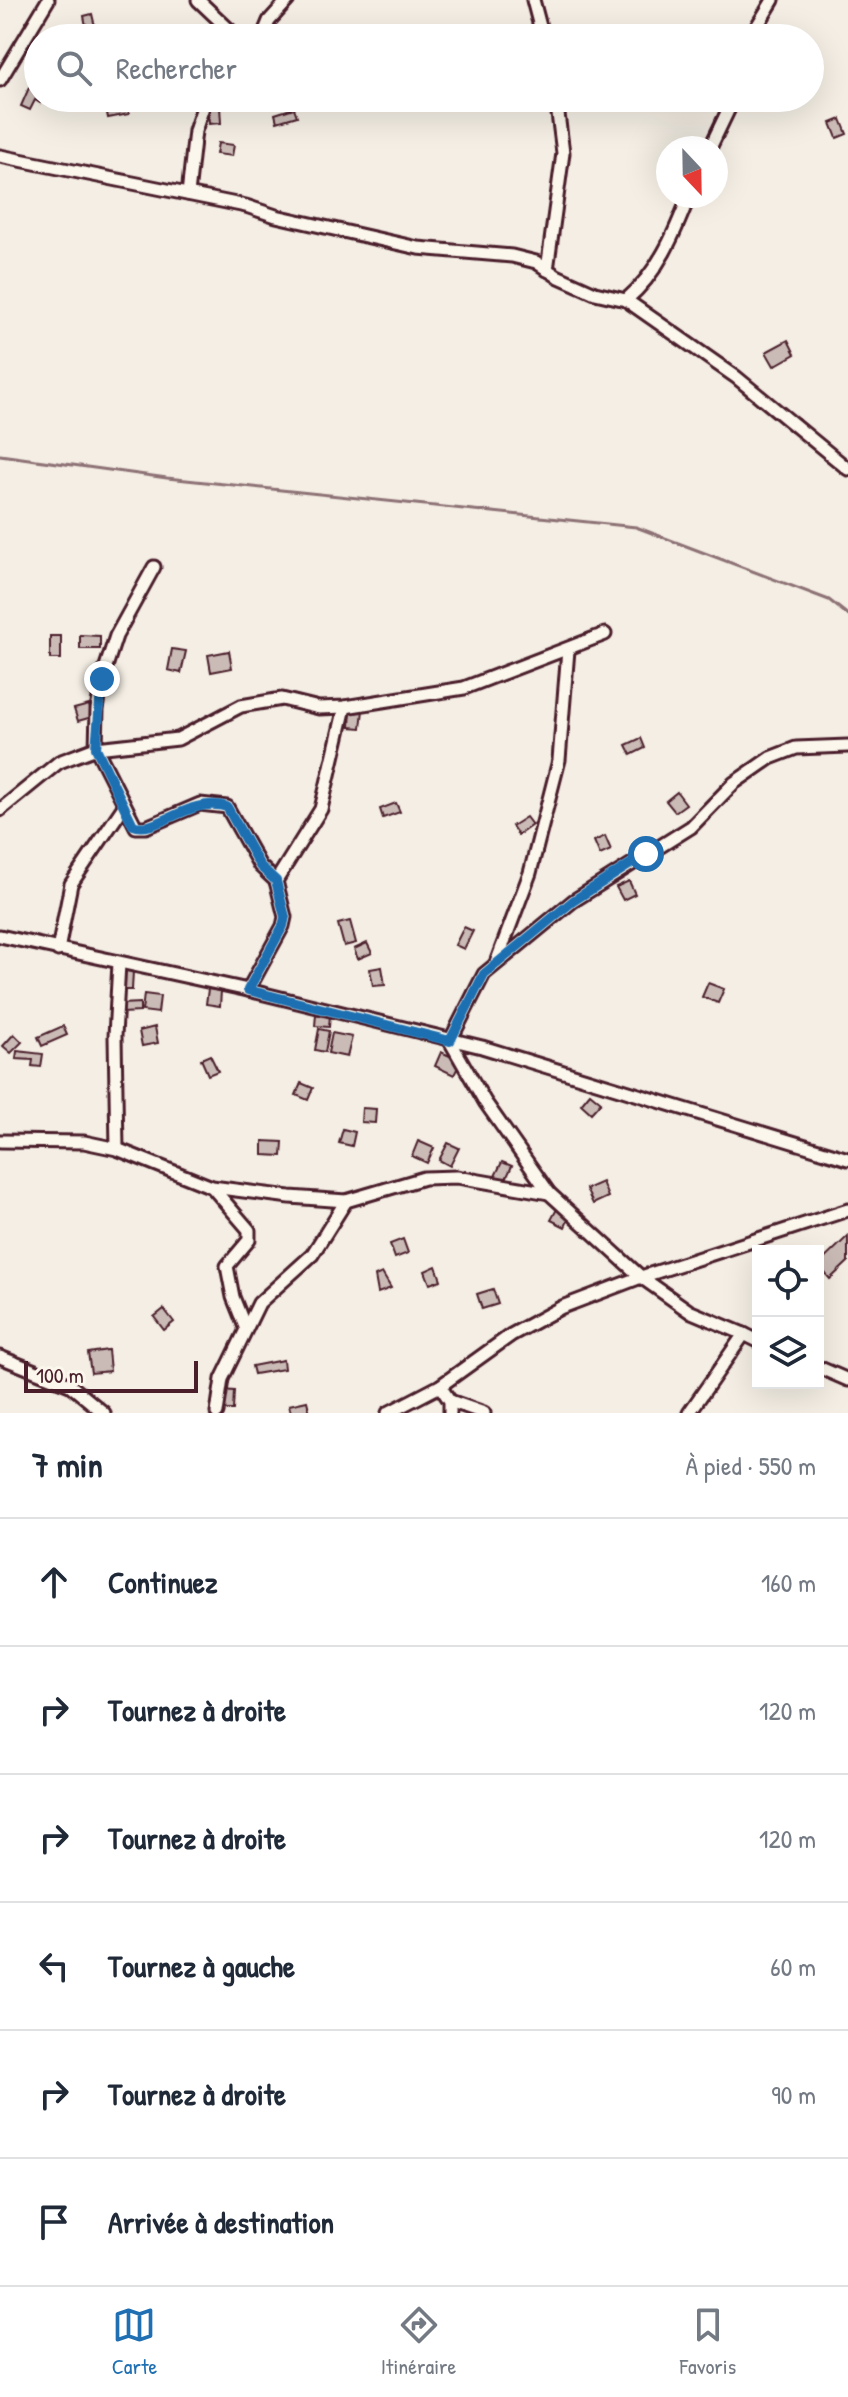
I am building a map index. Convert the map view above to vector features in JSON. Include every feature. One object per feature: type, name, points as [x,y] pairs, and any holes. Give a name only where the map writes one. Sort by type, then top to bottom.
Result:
[{"type":"street","points":[[34,24],[48,0]]},
{"type":"street","points":[[198,0],[223,24]]},
{"type":"street","points":[[268,24],[288,0]]},
{"type":"street","points":[[533,0],[539,24]]},
{"type":"street","points":[[758,24],[773,0]]},
{"type":"street","points":[[0,80],[24,40]]},
{"type":"street","points":[[188,194],[195,131],[201,112]]},
{"type":"street","points":[[547,270],[563,153],[558,112]]},
{"type":"street","points":[[716,136],[727,112]]},
{"type":"street","points":[[0,156],[188,194],[418,248],[512,256],[536,262],[595,293],[626,300],[736,377],[848,469]]},
{"type":"street","points":[[626,300],[649,278],[670,242],[684,208]]},
{"type":"street","points":[[154,567],[129,608],[102,679],[96,748],[136,827],[200,804],[227,807],[260,866],[276,881],[285,917],[283,926],[248,990]]},
{"type":"street","points":[[0,810],[59,762],[96,748],[178,739],[241,706],[263,701],[282,699],[319,708],[345,707],[464,688],[605,634]]},
{"type":"street","points":[[496,964],[530,873],[559,760],[568,650]]},
{"type":"street","points":[[276,881],[321,809],[345,707]]},
{"type":"street","points":[[450,1041],[477,983],[573,901],[691,827],[734,783],[770,758],[796,748],[848,746]]},
{"type":"street","points":[[58,950],[71,884],[124,806]]},
{"type":"street","points":[[0,936],[248,990],[482,1047],[848,1159]]},
{"type":"street","points":[[117,1149],[115,1036],[119,963]]},
{"type":"street","points":[[450,1041],[485,1102],[549,1193],[641,1277],[689,1311],[752,1338]]},
{"type":"street","points":[[0,1141],[84,1142],[117,1149],[212,1187],[346,1201],[424,1178],[457,1177],[549,1193]]},
{"type":"street","points":[[212,1187],[249,1230],[249,1240],[227,1266],[233,1297],[245,1327]]},
{"type":"street","points":[[217,1413],[222,1379],[259,1303],[312,1255],[346,1201]]},
{"type":"street","points":[[388,1413],[440,1386],[536,1321],[641,1277],[848,1210]]},
{"type":"street","points":[[689,1413],[744,1334]]},
{"type":"street","points":[[0,1357],[70,1385],[104,1413]]},
{"type":"street","points":[[824,1370],[848,1380]]},
{"type":"street","points":[[440,1386],[450,1407],[484,1413]]},
{"type":"building","points":[[92,14],[94,24],[86,24],[84,16]]},
{"type":"building","points":[[107,112],[129,112],[129,114],[108,118]]},
{"type":"building","points":[[208,112],[220,112],[221,123],[209,124]]},
{"type":"building","points":[[296,112],[297,116],[277,122],[275,114]]},
{"type":"building","points":[[841,119],[847,134],[837,138],[831,123]]},
{"type":"building","points":[[218,143],[234,145],[232,156],[216,154]]},
{"type":"building","points":[[788,340],[795,354],[774,366],[766,352]]},
{"type":"building","points":[[80,635],[100,636],[100,649],[80,649]]},
{"type":"building","points":[[50,636],[61,636],[61,659],[50,659]]},
{"type":"building","points":[[172,649],[186,651],[181,673],[168,670]]},
{"type":"building","points":[[229,651],[232,668],[211,672],[208,655]]},
{"type":"building","points":[[89,705],[92,717],[78,721],[74,709]]},
{"type":"building","points":[[351,709],[363,710],[361,728],[350,727]]},
{"type":"building","points":[[641,738],[645,748],[631,755],[626,745]]},
{"type":"building","points":[[677,792],[686,804],[675,812],[666,801]]},
{"type":"building","points":[[396,803],[400,812],[383,818],[380,809]]},
{"type":"building","points":[[526,817],[532,825],[518,835],[512,826]]},
{"type":"building","points":[[605,836],[611,850],[600,855],[594,841]]},
{"type":"building","points":[[629,881],[635,894],[623,900],[616,887]]},
{"type":"building","points":[[350,921],[356,943],[344,946],[338,924]]},
{"type":"building","points":[[464,927],[473,931],[464,949],[455,945]]},
{"type":"building","points":[[367,943],[372,953],[358,959],[354,949]]},
{"type":"building","points":[[382,967],[385,985],[373,986],[370,969]]},
{"type":"building","points":[[124,971],[133,971],[132,990],[123,990]]},
{"type":"building","points":[[708,983],[724,989],[718,1003],[702,997]]},
{"type":"building","points":[[208,989],[221,991],[220,1006],[206,1004]]},
{"type":"building","points":[[144,994],[160,996],[158,1013],[142,1011]]},
{"type":"building","points":[[140,1003],[140,1012],[122,1013],[121,1004]]},
{"type":"building","points":[[316,1014],[330,1015],[329,1027],[315,1026]]},
{"type":"building","points":[[63,1026],[67,1035],[42,1046],[38,1037]]},
{"type":"building","points":[[155,1027],[158,1043],[142,1046],[139,1031]]},
{"type":"building","points":[[319,1029],[329,1031],[325,1052],[315,1050]]},
{"type":"building","points":[[332,1033],[352,1037],[347,1057],[328,1053]]},
{"type":"building","points":[[14,1034],[22,1042],[11,1053],[3,1046]]},
{"type":"building","points":[[17,1051],[43,1054],[41,1067],[32,1066],[33,1060],[16,1059]]},
{"type":"building","points":[[441,1052],[461,1061],[454,1075],[435,1066]]},
{"type":"building","points":[[210,1055],[218,1071],[208,1075],[201,1059]]},
{"type":"building","points":[[301,1083],[313,1088],[308,1100],[296,1095]]},
{"type":"building","points":[[590,1093],[601,1102],[591,1113],[581,1104]]},
{"type":"building","points":[[362,1108],[376,1109],[375,1123],[361,1122]]},
{"type":"building","points":[[343,1129],[355,1132],[352,1146],[339,1143]]},
{"type":"building","points":[[263,1141],[283,1142],[282,1156],[263,1155]]},
{"type":"building","points":[[418,1141],[434,1148],[427,1163],[412,1156]]},
{"type":"building","points":[[448,1143],[459,1148],[450,1166],[439,1160]]},
{"type":"building","points":[[502,1162],[512,1166],[505,1181],[495,1176]]},
{"type":"building","points":[[602,1182],[608,1197],[593,1204],[586,1189]]},
{"type":"building","points":[[558,1207],[571,1214],[565,1227],[551,1220]]},
{"type":"building","points":[[848,1236],[848,1262],[830,1279],[824,1272],[824,1259]]},
{"type":"building","points":[[403,1239],[408,1253],[395,1258],[390,1244]]},
{"type":"building","points":[[436,1266],[441,1280],[430,1284],[425,1271]]},
{"type":"building","points":[[382,1273],[391,1288],[378,1293],[375,1276]]},
{"type":"building","points":[[493,1289],[498,1304],[482,1309],[477,1294]]},
{"type":"building","points":[[164,1309],[174,1322],[164,1330],[154,1317]]},
{"type":"building","points":[[108,1350],[110,1371],[91,1373],[88,1353]]},
{"type":"building","points":[[283,1360],[284,1369],[254,1374],[252,1366]]},
{"type":"building","points":[[222,1390],[234,1391],[233,1410],[221,1410]]},
{"type":"building","points":[[307,1401],[310,1413],[291,1413],[289,1405]]},
{"type":"waterway","points":[[0,455],[167,478],[636,527],[829,600],[848,615]]},
{"type":"route","points":[[102,679],[96,748],[133,825],[146,827],[200,804],[227,807],[232,811],[260,866],[276,881],[285,917],[283,926],[248,990],[450,1041],[484,974],[573,901],[646,854]]}]
